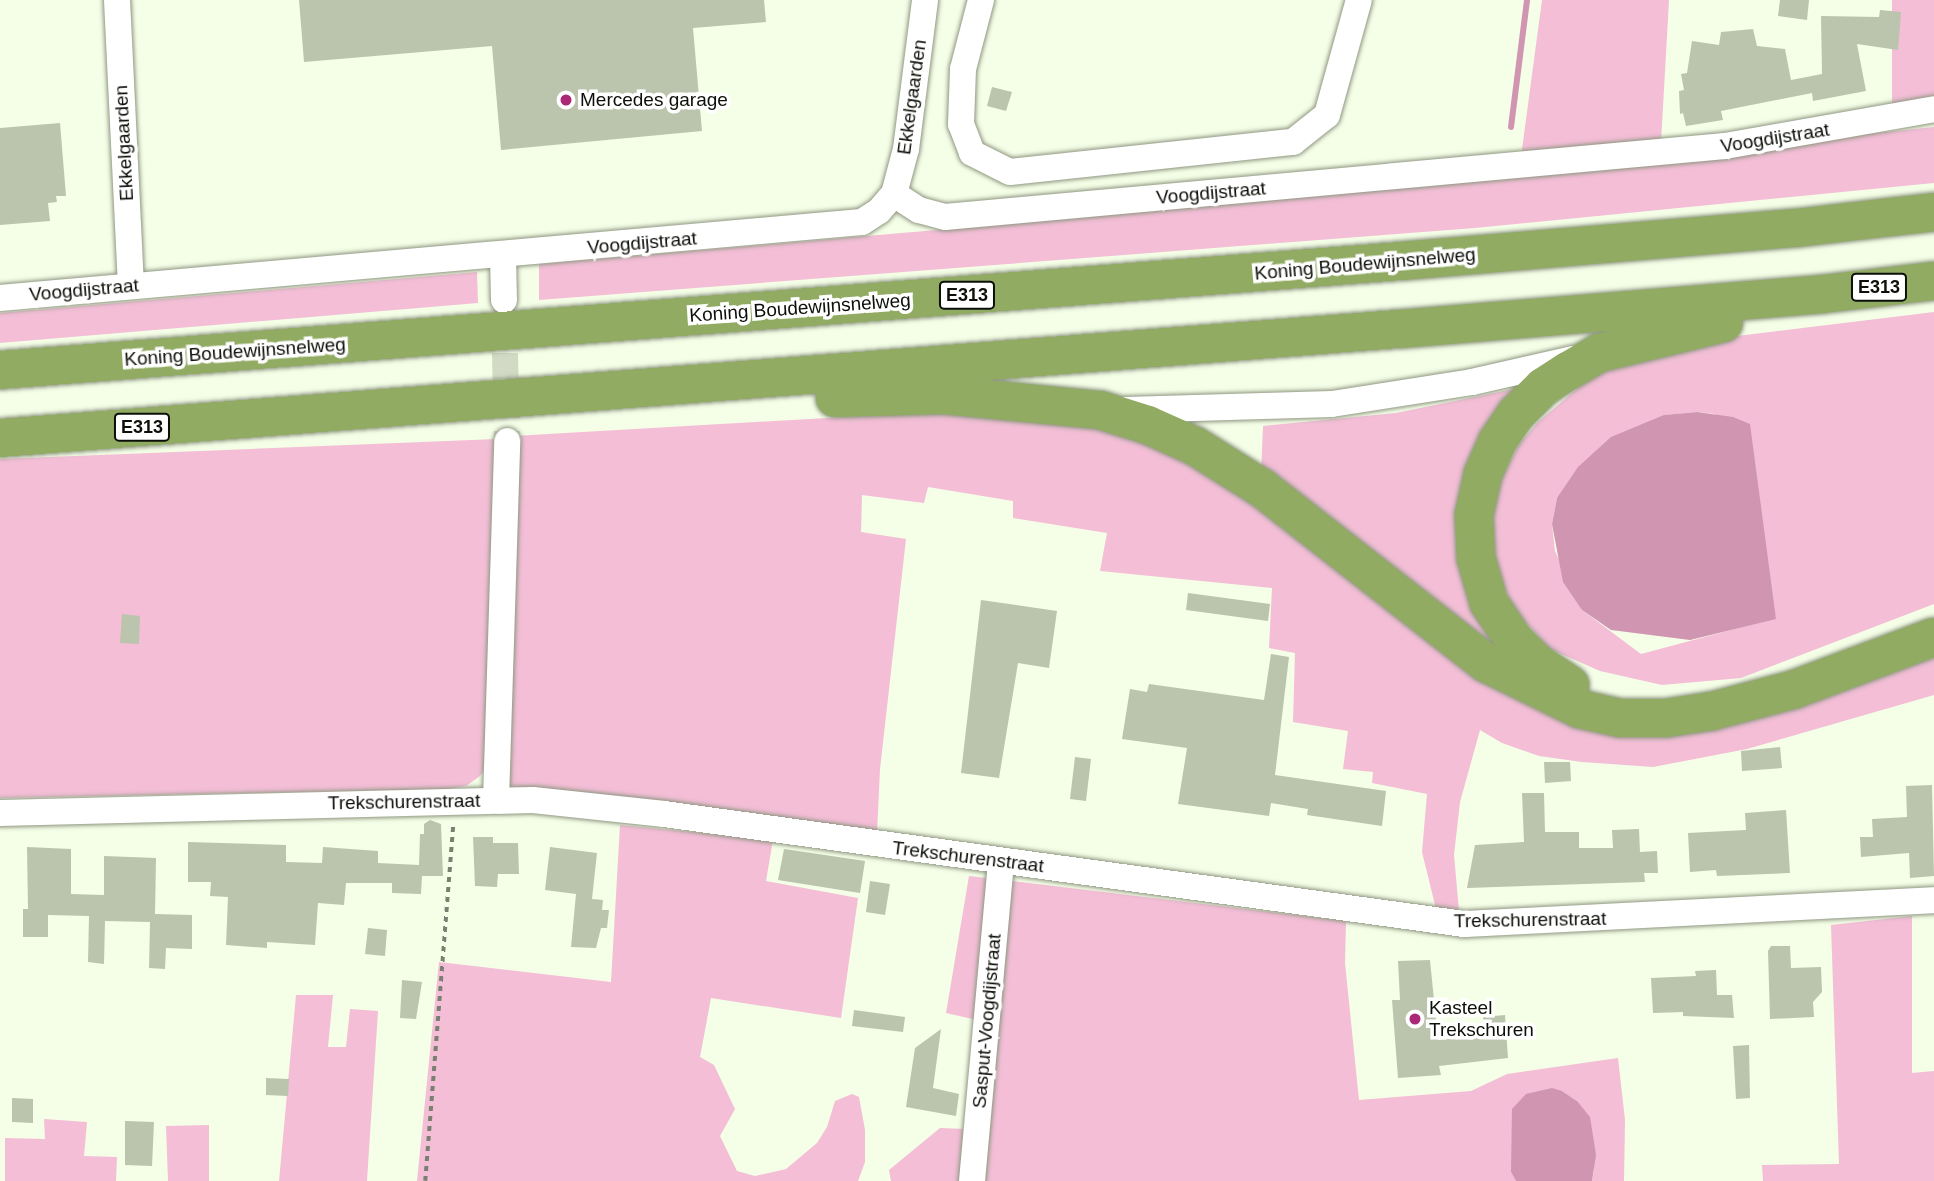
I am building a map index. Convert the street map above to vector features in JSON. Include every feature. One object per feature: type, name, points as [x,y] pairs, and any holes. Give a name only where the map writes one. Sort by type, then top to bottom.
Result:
[{"type":"highway","name":"Koning Boudewijnsnelweg","points":[[0,370],[1387,262],[1796,228],[1934,212]]},
{"type":"highway","name":"E313","points":[[0,438],[1823,294],[1934,281]]},
{"type":"highway","points":[[1712,711],[1621,702],[1568,685],[1536,663],[1514,640],[1489,603],[1476,558],[1474,515],[1488,463],[1497,442],[1516,414],[1544,387],[1599,353],[1715,325],[1823,294]]},
{"type":"highway","points":[[679,386],[798,399],[944,395],[1100,411],[1148,425],[1230,466],[1486,663],[1580,709],[1619,718],[1665,718],[1712,711],[1795,689],[1934,637]]},
{"type":"street","name":"Ekkelgaarden","points":[[117,0],[131,286]]},
{"type":"street","name":"Ekkelgaarden","points":[[894,194],[906,149],[925,0]]},
{"type":"street","points":[[981,0],[963,69],[961,124],[972,153],[1010,172],[1293,142],[1327,115],[1359,0]]},
{"type":"street","name":"Voogdijstraat","points":[[0,298],[503,256],[862,222],[879,211],[894,194],[919,209],[945,217],[1725,146],[1934,109]]},
{"type":"street","points":[[503,256],[504,300]]},
{"type":"street","points":[[1100,411],[1332,404],[1472,382],[1599,353]]},
{"type":"street","points":[[496,800],[507,441]]},
{"type":"street","name":"Trekschurenstraat","points":[[0,813],[533,800],[620,809],[1464,924],[1510,924],[1934,900]]},
{"type":"street","name":"Sasput-Voogdijstraat","points":[[972,1181],[1001,862]]},
{"type":"path","points":[[425,1181],[454,801]]},
{"type":"shaded area","points":[[1542,0],[1669,0],[1661,142],[1521,157]]},
{"type":"shaded area","points":[[1892,0],[1934,0],[1934,110],[1892,115]]},
{"type":"shaded area","points":[[1934,127],[1934,183],[1475,228],[539,300],[539,264],[983,226]]},
{"type":"shaded area","points":[[477,272],[478,303],[0,343],[0,313]]},
{"type":"shaded area","points":[[1934,312],[1934,604],[1741,678],[1662,685],[1600,671],[1550,649],[1515,611],[1497,573],[1491,522],[1499,483],[1518,446],[1537,423],[1586,381],[1615,365],[1713,339]],"holes":[[[1697,412],[1715,414],[1776,618],[1641,654],[1582,610],[1555,551],[1552,524],[1557,498],[1665,415]]]},
{"type":"shaded area","points":[[1528,386],[1469,478],[1515,665],[1261,475],[1263,426],[1396,413]]},
{"type":"shaded area","points":[[983,409],[1135,435],[1227,479],[1569,716],[1764,711],[1934,658],[1934,695],[1747,749],[1653,767],[1539,756],[1502,743],[1480,730],[1460,802],[1454,855],[1459,910],[1436,909],[1422,852],[1427,794],[1372,783],[1373,772],[1343,769],[1348,731],[1293,722],[1295,653],[1269,648],[1272,588],[1100,571],[1107,533],[1013,518],[1013,501],[928,487],[924,503],[862,495],[861,532],[906,539],[880,769],[877,833],[509,786],[514,436]]},
{"type":"shaded area","points":[[1697,412],[1733,417],[1750,424],[1776,619],[1690,640],[1611,630],[1582,610],[1563,582],[1552,524],[1557,498],[1578,467],[1611,437],[1664,415]]},
{"type":"shaded area","points":[[497,439],[487,767],[480,776],[466,786],[448,789],[0,798],[0,459]]},
{"type":"shaded area","points":[[620,825],[773,840],[766,881],[858,898],[841,1018],[711,998],[700,1057],[714,1065],[735,1109],[720,1136],[737,1171],[755,1176],[786,1169],[817,1143],[827,1127],[835,1101],[852,1094],[859,1097],[865,1130],[865,1162],[858,1181],[417,1181],[439,962],[611,982]]},
{"type":"shaded area","points":[[969,876],[1346,921],[1345,963],[1359,1100],[1471,1091],[1507,1074],[1618,1058],[1625,1120],[1624,1181],[1592,1181],[1594,1170],[1577,1101],[1562,1091],[1511,1172],[1516,1181],[976,1181],[990,1023],[946,1013]]},
{"type":"shaded area","points":[[1912,916],[1912,1073],[1934,1071],[1934,1181],[1763,1181],[1762,1165],[1839,1164],[1831,925]]},
{"type":"shaded area","points":[[296,995],[333,995],[328,1047],[346,1047],[350,1009],[378,1011],[367,1181],[279,1181]]},
{"type":"shaded area","points":[[1552,1088],[1577,1101],[1590,1117],[1596,1155],[1592,1181],[1516,1181],[1511,1172],[1512,1109],[1526,1094]]},
{"type":"shaded area","points":[[44,1119],[87,1122],[84,1156],[117,1157],[116,1181],[5,1181],[5,1138],[45,1139]]},
{"type":"shaded area","points":[[209,1125],[209,1181],[168,1181],[166,1126]]},
{"type":"shaded area","points":[[940,1128],[966,1129],[962,1181],[891,1181],[889,1170]]},
{"type":"building","name":"Mercedes garage","points":[[299,0],[764,0],[766,22],[693,28],[702,131],[501,150],[492,46],[304,62]]},
{"type":"building","points":[[1780,0],[1809,0],[1807,20],[1778,16]]},
{"type":"building","points":[[1880,10],[1901,12],[1898,50],[1857,44],[1866,91],[1813,101],[1812,93],[1721,111],[1723,120],[1686,126],[1683,113],[1680,114],[1679,91],[1684,90],[1681,74],[1687,73],[1692,41],[1719,45],[1721,32],[1753,29],[1757,46],[1785,49],[1791,80],[1822,74],[1821,16],[1879,17]]},
{"type":"building","points":[[992,87],[1012,92],[1006,111],[987,106]]},
{"type":"building","points":[[60,123],[66,196],[56,196],[57,202],[48,203],[50,221],[0,225],[0,128]]},
{"type":"building","points":[[1188,593],[1270,604],[1268,621],[1186,610]]},
{"type":"building","points":[[981,600],[1057,611],[1049,668],[1018,663],[999,778],[961,773]]},
{"type":"building","points":[[122,614],[140,616],[139,644],[120,643]]},
{"type":"building","points":[[1271,654],[1289,657],[1275,775],[1386,791],[1382,826],[1307,815],[1308,809],[1271,803],[1269,816],[1178,804],[1187,748],[1122,739],[1130,689],[1147,692],[1149,684],[1264,700]]},
{"type":"building","points":[[1780,747],[1782,768],[1742,771],[1741,751]]},
{"type":"building","points":[[1075,757],[1091,759],[1086,801],[1070,799]]},
{"type":"building","points":[[1544,762],[1570,762],[1571,781],[1545,783]]},
{"type":"building","points":[[1932,785],[1934,876],[1910,878],[1909,853],[1861,857],[1860,837],[1873,837],[1872,819],[1907,817],[1906,786]]},
{"type":"building","points":[[1522,793],[1544,793],[1545,832],[1579,832],[1579,848],[1613,848],[1612,830],[1639,829],[1640,852],[1657,851],[1658,873],[1644,873],[1645,882],[1467,888],[1475,845],[1524,842]]},
{"type":"building","points":[[1786,810],[1790,873],[1717,876],[1716,870],[1690,872],[1688,833],[1746,830],[1745,813]]},
{"type":"building","points":[[430,820],[441,824],[443,876],[422,876],[421,894],[392,893],[392,883],[346,883],[344,905],[318,903],[315,945],[267,942],[267,948],[226,945],[228,897],[210,896],[211,882],[188,882],[188,842],[286,845],[286,862],[322,863],[323,847],[378,851],[378,863],[419,865],[420,834],[424,834],[424,824]]},
{"type":"building","points":[[473,837],[493,837],[493,843],[518,843],[519,874],[498,874],[497,887],[475,886]]},
{"type":"building","points":[[27,847],[71,849],[71,894],[104,895],[104,856],[156,858],[155,914],[192,915],[192,949],[166,948],[165,969],[149,968],[150,922],[105,921],[104,964],[88,962],[89,916],[48,915],[48,937],[23,937],[23,909],[28,909]]},
{"type":"building","points":[[550,847],[597,853],[592,899],[603,900],[602,910],[609,910],[607,928],[601,928],[596,948],[571,947],[576,894],[545,890]]},
{"type":"building","points":[[784,849],[865,861],[860,893],[778,880]]},
{"type":"building","points":[[870,881],[890,884],[885,915],[866,912]]},
{"type":"building","points":[[368,928],[387,930],[385,956],[365,954]]},
{"type":"building","points":[[1771,946],[1790,946],[1791,968],[1821,967],[1822,992],[1813,1002],[1814,1017],[1770,1019],[1768,951]]},
{"type":"building","name":"Kasteel Trekschuren","points":[[1430,960],[1438,1040],[1484,1036],[1483,1017],[1505,1015],[1508,1058],[1439,1066],[1441,1075],[1398,1078],[1392,1000],[1400,1000],[1398,961]]},
{"type":"building","points":[[1716,970],[1717,995],[1732,995],[1734,1018],[1683,1016],[1683,1012],[1653,1013],[1651,978],[1696,976],[1695,971]]},
{"type":"building","points":[[402,980],[422,982],[416,1019],[400,1018]]},
{"type":"building","points":[[854,1010],[905,1017],[903,1032],[852,1026]]},
{"type":"building","points":[[941,1029],[933,1088],[959,1094],[956,1116],[906,1107],[915,1048]]},
{"type":"building","points":[[1749,1045],[1750,1098],[1736,1099],[1733,1046]]},
{"type":"building","points":[[266,1078],[289,1079],[288,1096],[266,1095]]},
{"type":"building","points":[[12,1098],[33,1099],[33,1123],[12,1122]]},
{"type":"building","points":[[125,1121],[154,1122],[152,1166],[125,1165]]},
{"type":"waterway","points":[[1511,127],[1527,0]]},
{"type":"tunnel","points":[[504,314],[507,441]]},
{"type":"place","name":"Mercedes garage","points":[[566,100]]},
{"type":"place","name":"Kasteel Trekschuren","points":[[1415,1019]]}]
